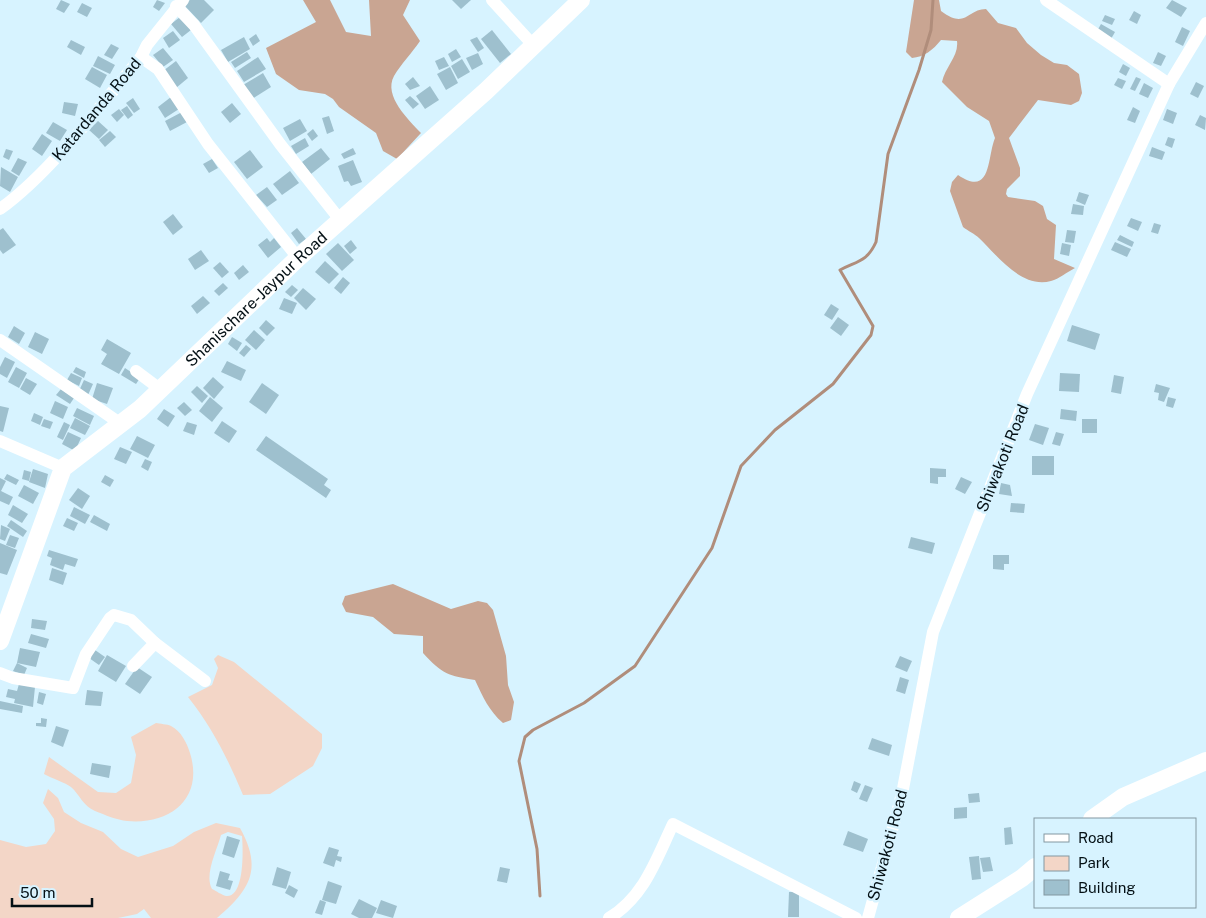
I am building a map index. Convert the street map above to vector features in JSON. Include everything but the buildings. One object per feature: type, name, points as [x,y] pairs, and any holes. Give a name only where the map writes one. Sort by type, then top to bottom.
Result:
[{"type":"street","points":[[492,0],[534,46]]},
{"type":"street","name":"Shanischare-Jaypur Road","points":[[64,468],[121,424],[160,389],[298,258],[534,46],[581,0]]},
{"type":"street","points":[[1046,0],[1169,84]]},
{"type":"street","points":[[180,3],[280,144],[341,221]]},
{"type":"street","name":"Katardanda Road","points":[[0,209],[45,168],[141,57],[180,3]]},
{"type":"street","name":"Shiwakoti Road","points":[[868,918],[902,794],[933,632],[1027,394],[1169,84],[1206,23]]},
{"type":"street","points":[[141,57],[158,69],[208,144],[298,258]]},
{"type":"street","points":[[0,340],[121,424]]},
{"type":"street","points":[[136,371],[160,389]]},
{"type":"street","points":[[0,441],[64,468],[0,641]]},
{"type":"street","points":[[0,672],[13,678],[73,688],[86,654],[114,615],[131,620],[155,643],[205,681]]},
{"type":"street","points":[[133,666],[155,643]]},
{"type":"street","points":[[1093,818],[1123,797],[1206,761]]},
{"type":"street","points":[[609,918],[624,909],[644,886],[673,824],[856,918]]},
{"type":"street","points":[[959,918],[1022,878],[1034,868]]},
{"type":"green space","points":[[218,655],[234,662],[322,734],[322,748],[313,766],[270,794],[243,795],[219,744],[205,720],[188,697],[212,685],[218,668],[214,659]]},
{"type":"green space","points":[[156,723],[171,726],[181,734],[189,749],[193,769],[192,783],[188,795],[170,813],[143,821],[127,821],[115,818],[91,809],[71,787],[44,774],[49,757],[98,792],[116,793],[131,783],[136,755],[131,737]]},
{"type":"green space","points":[[48,789],[58,798],[64,812],[81,823],[103,832],[121,849],[138,857],[173,846],[194,832],[216,823],[240,828],[251,855],[252,867],[250,878],[238,898],[217,918],[151,918],[144,909],[137,914],[118,918],[0,918],[0,840],[26,847],[46,844],[55,831],[54,819],[43,803]],"holes":[[[228,832],[242,836],[242,871],[240,881],[237,889],[232,894],[226,896],[212,889],[209,877],[212,862],[221,835]]]},
{"type":"shaded area","points":[[303,0],[330,0],[346,32],[371,36],[369,0],[410,0],[403,15],[420,41],[394,76],[392,92],[399,107],[421,133],[397,159],[383,151],[376,133],[339,107],[333,99],[325,94],[299,90],[276,74],[266,48],[316,22]]},
{"type":"shaded area","points":[[914,0],[939,0],[941,11],[956,19],[961,19],[974,12],[986,9],[998,23],[1016,28],[1027,43],[1041,55],[1054,63],[1067,65],[1079,74],[1082,93],[1079,101],[1071,105],[1038,100],[1009,138],[1020,168],[1020,176],[1007,189],[1006,194],[1008,197],[1035,201],[1043,206],[1047,219],[1056,225],[1054,259],[1075,268],[1057,279],[1040,282],[1020,275],[1010,269],[977,237],[963,227],[950,191],[952,182],[958,175],[969,181],[977,182],[983,178],[989,164],[995,138],[989,121],[967,107],[942,82],[956,52],[957,41],[941,40],[928,52],[912,58],[906,52]]},
{"type":"shaded area","points":[[393,584],[451,609],[478,601],[487,603],[493,610],[506,656],[508,685],[514,702],[511,720],[503,723],[494,714],[475,680],[446,673],[430,660],[423,653],[423,636],[394,634],[373,617],[346,612],[342,604],[345,596]]},
{"type":"waterway","points":[[540,896],[537,849],[519,761],[525,737],[533,730],[584,703],[635,666],[712,548],[741,466],[775,430],[833,384],[871,335],[873,326],[840,270],[869,254],[876,242],[888,154],[919,70],[931,30],[933,0]]}]
